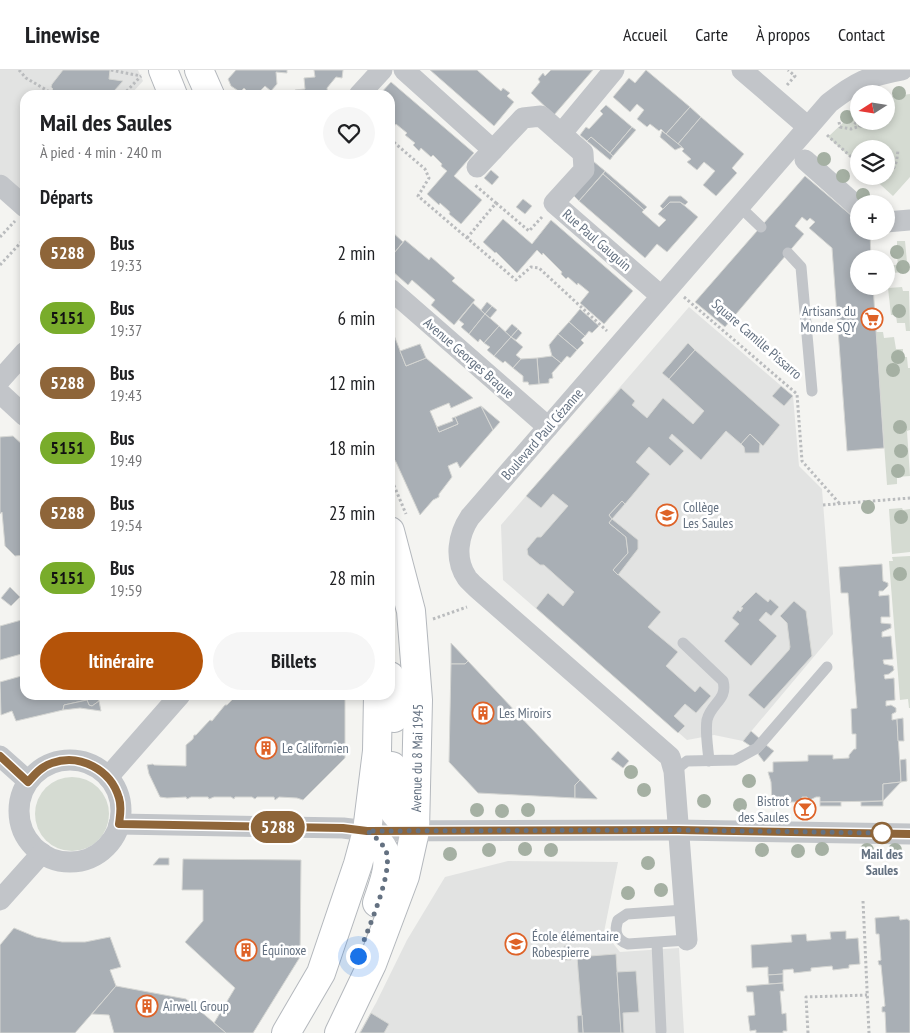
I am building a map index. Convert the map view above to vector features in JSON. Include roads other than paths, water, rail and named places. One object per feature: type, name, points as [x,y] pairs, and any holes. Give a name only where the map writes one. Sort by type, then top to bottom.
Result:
[{"type":"main road","points":[[199,70],[208,90]]},
{"type":"main road","points":[[149,73],[168,90]]},
{"type":"main road","name":"Avenue du 8 Mai 1945","points":[[339,1033],[372,964],[405,876],[415,831],[418,700],[411,611],[395,550]]},
{"type":"main road","points":[[286,1033],[321,973],[358,864],[367,831],[377,751],[378,700]]},
{"type":"main road","points":[[394,700],[394,752],[389,802],[396,816],[415,831]]},
{"type":"main road","points":[[359,993],[352,971],[387,872],[386,852],[379,841],[367,831]]},
{"type":"street","points":[[364,90],[382,70]]},
{"type":"street","points":[[404,70],[493,150]]},
{"type":"street","points":[[561,134],[614,70]]},
{"type":"street","points":[[742,70],[817,131]]},
{"type":"street","name":"Boulevard Paul Cézanne","points":[[687,940],[674,771],[670,757],[466,577],[460,562],[458,540],[466,522],[739,206],[817,131],[830,103],[850,87],[876,74],[902,70]]},
{"type":"street","name":"Rue Paul Gauguin","points":[[477,167],[523,118],[541,116],[583,153],[584,170],[554,203],[666,290]]},
{"type":"street","points":[[805,160],[850,200]]},
{"type":"street","points":[[0,185],[20,203]]},
{"type":"street","points":[[895,221],[910,220]]},
{"type":"street","name":"Avenue Georges Braque","points":[[395,293],[548,427]]},
{"type":"street","points":[[0,380],[20,358]]},
{"type":"street","points":[[0,393],[20,411]]},
{"type":"street","points":[[108,777],[176,700]]},
{"type":"street","points":[[0,756],[28,782]]},
{"type":"street","points":[[67,760],[82,761],[96,767],[108,777],[120,799],[121,812],[119,824],[112,839],[102,850],[88,858],[72,862],[56,860],[42,853],[30,842],[22,828],[19,812],[21,796],[28,782],[39,770],[52,763],[67,760]]},
{"type":"street","points":[[119,824],[333,828],[367,831],[678,830],[910,834]]},
{"type":"street","points":[[0,900],[42,853]]},
{"type":"lane","points":[[739,206],[761,227]]},
{"type":"lane","name":"Square Camille Pissarro","points":[[788,253],[801,267],[812,391]]},
{"type":"lane","points":[[683,643],[723,682],[725,689],[724,695],[711,710],[707,722],[709,761]]},
{"type":"lane","points":[[674,771],[687,761],[735,760],[757,748],[827,667]]},
{"type":"lane","points":[[684,910],[626,914],[618,920],[616,932],[622,942],[628,944],[687,940]]},
{"type":"lane","points":[[657,943],[661,1032]]},
{"type":"place","name":"Artisans du Monde SQY","points":[[872,319]]},
{"type":"place","name":"Collège Les Saules","points":[[667,515]]},
{"type":"place","name":"Les Miroirs","points":[[483,713]]},
{"type":"place","name":"Le Californien","points":[[266,748]]},
{"type":"place","name":"Bistrot des Saules","points":[[805,809]]},
{"type":"place","name":"Mail des Saules","points":[[882,833]]},
{"type":"place","name":"École élémentaire Robespierre","points":[[516,944]]},
{"type":"place","name":"Équinoxe","points":[[246,950]]},
{"type":"place","name":"Airwell Group","points":[[147,1006]]}]
